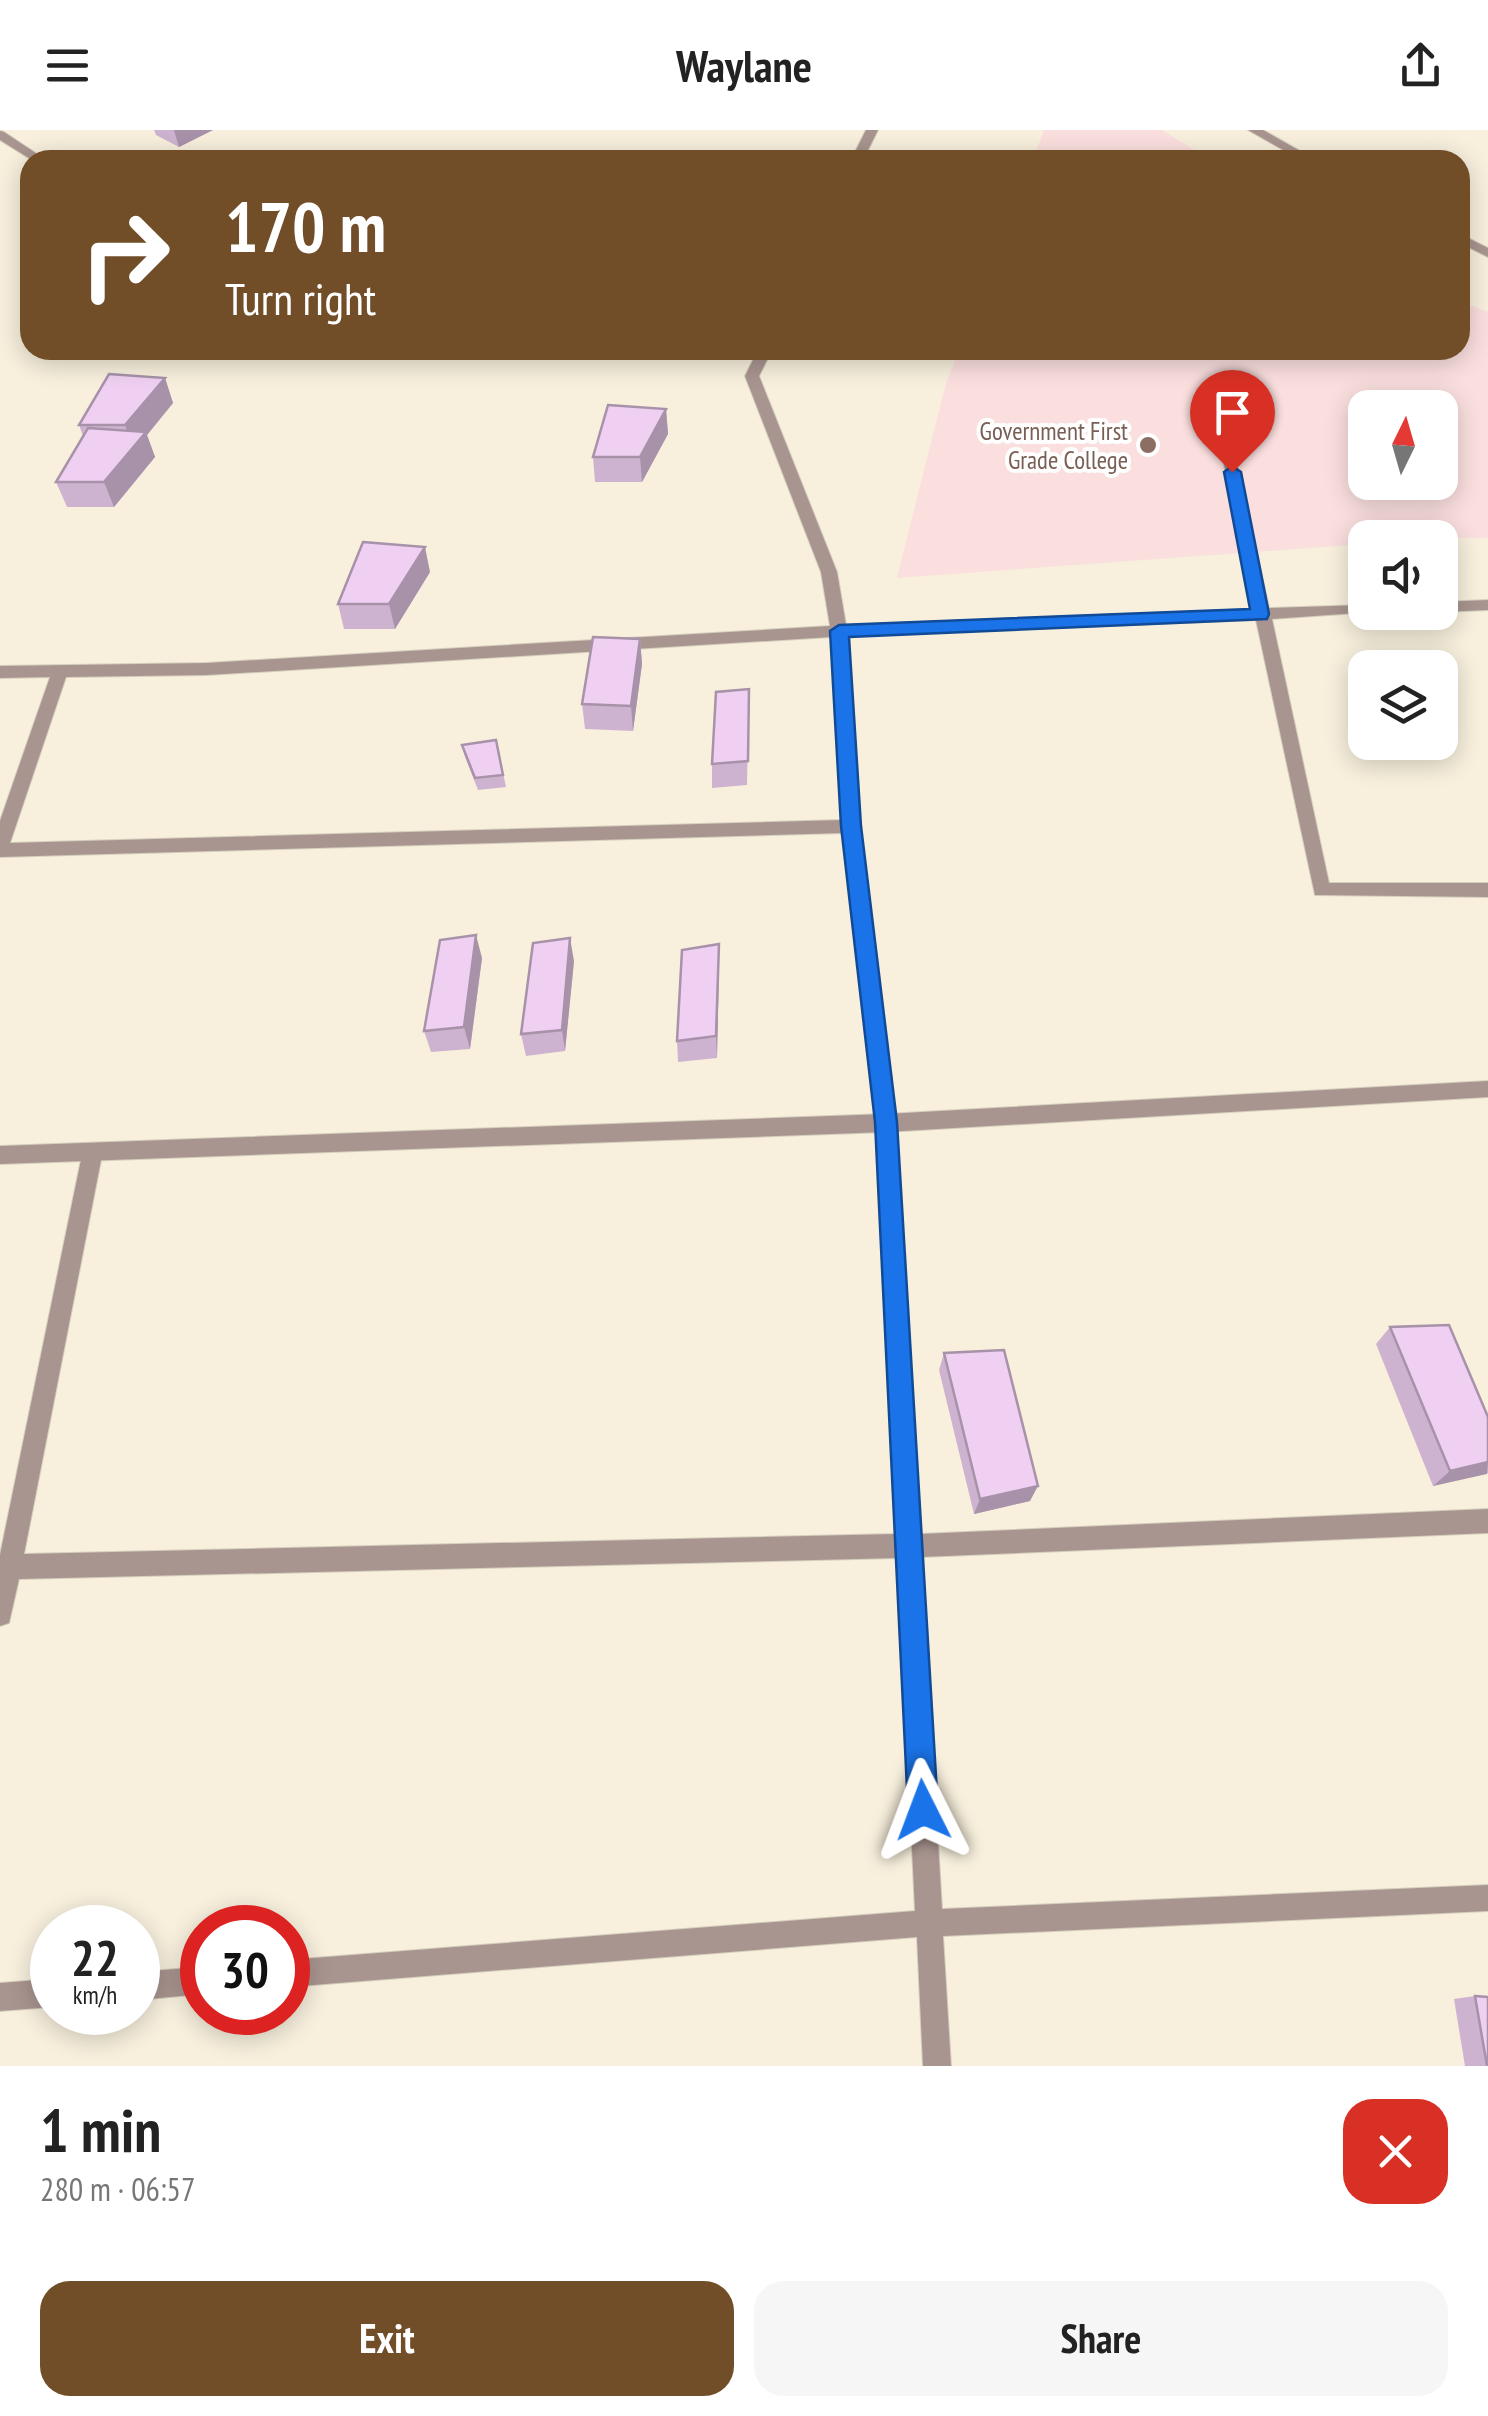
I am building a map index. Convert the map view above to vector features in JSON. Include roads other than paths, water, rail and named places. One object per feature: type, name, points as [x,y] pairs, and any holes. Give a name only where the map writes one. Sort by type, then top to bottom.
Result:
[{"type":"street","points":[[1254,130],[1291,150]]},
{"type":"street","points":[[0,134],[25,150]]},
{"type":"street","points":[[760,360],[752,376],[829,572],[839,631],[851,826],[886,1122],[937,2066]]},
{"type":"street","points":[[1225,436],[1321,890],[1488,890]]},
{"type":"street","points":[[1458,606],[1488,605]]},
{"type":"street","points":[[0,672],[227,668],[839,631],[1348,611]]},
{"type":"street","points":[[60,671],[0,849],[851,826]]},
{"type":"street","points":[[0,1155],[886,1122],[1488,1089]]},
{"type":"street","points":[[0,1614],[6,1567],[92,1154]]},
{"type":"street","points":[[6,1567],[909,1546],[1488,1521]]},
{"type":"street","points":[[310,1972],[930,1923],[1488,1898]]},
{"type":"street","points":[[0,1997],[30,1995]]},
{"type":"place","name":"Government First Grade College","points":[[1148,445]]}]
